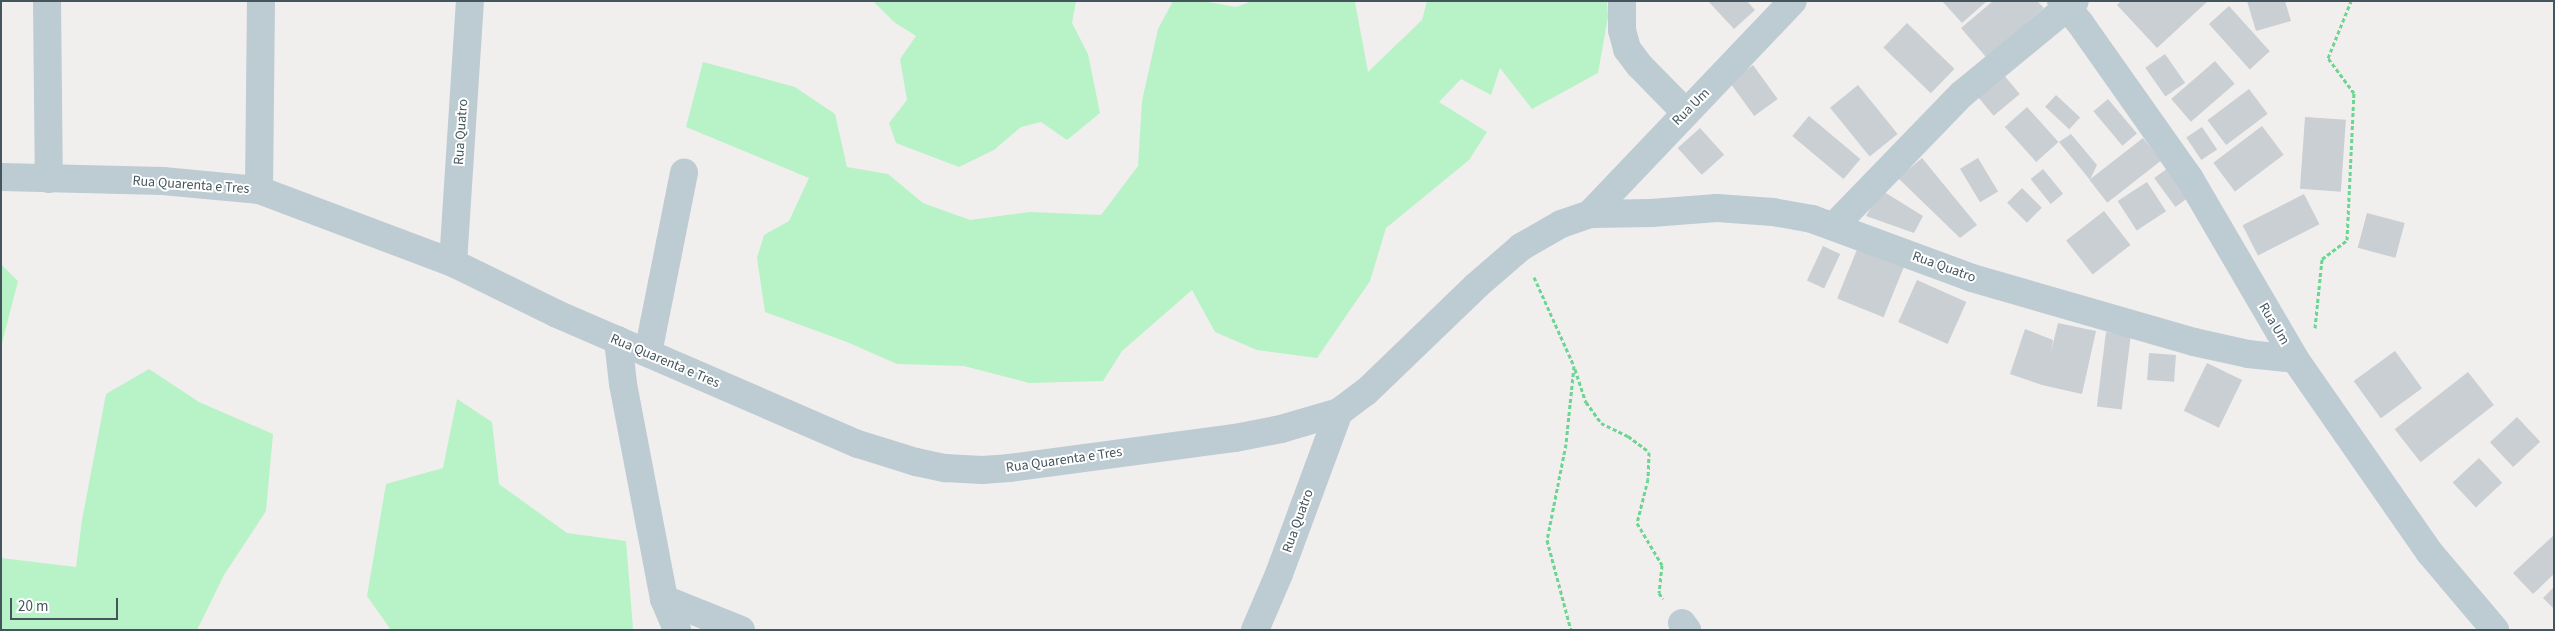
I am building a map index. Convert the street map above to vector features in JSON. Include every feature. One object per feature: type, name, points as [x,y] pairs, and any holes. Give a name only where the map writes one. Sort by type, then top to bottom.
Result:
[{"type":"street","points":[[47,1],[49,179]]},
{"type":"street","points":[[259,190],[260,1]]},
{"type":"street","name":"Rua Quatro","points":[[453,263],[470,1]]},
{"type":"street","points":[[1622,1],[1622,30],[1627,50],[1685,112]]},
{"type":"street","name":"Rua Um","points":[[1590,214],[1685,112],[1793,1]]},
{"type":"street","points":[[1834,226],[1962,94],[2067,4]]},
{"type":"street","name":"Rua Um","points":[[2067,4],[2190,179],[2295,359],[2310,381],[2430,553],[2495,630]]},
{"type":"street","points":[[648,353],[684,173]]},
{"type":"street","name":"Rua Quarenta e Tres","points":[[1,178],[163,181],[259,190],[453,263],[557,314],[858,444],[916,462],[946,468],[982,470],[1009,468],[1235,438],[1281,429],[1339,412]]},
{"type":"street","name":"Rua Quatro","points":[[1590,214],[1651,213],[1717,208],[1773,212],[1834,226],[1972,278],[2175,337],[2248,354],[2295,359]]},
{"type":"street","points":[[1339,412],[1366,392],[1476,286],[1521,246],[1562,224],[1590,214]]},
{"type":"street","points":[[618,340],[623,384],[664,599],[677,630]]},
{"type":"street","name":"Rua Quatro","points":[[1255,630],[1279,574],[1339,412]]},
{"type":"street","points":[[664,599],[741,630]]},
{"type":"path","points":[[2310,381],[2322,259],[2347,240],[2354,92],[2328,58],[2351,1]]},
{"type":"path","points":[[1521,246],[1574,366],[1586,402],[1601,423],[1628,436],[1649,452],[1648,479],[1637,523],[1662,565],[1659,593],[1685,626]]},
{"type":"path","points":[[1570,630],[1547,540],[1566,444],[1574,366]]},
{"type":"green space","points":[[873,1],[1076,1],[1072,23],[1088,54],[1100,113],[1067,140],[1041,122],[1021,127],[994,150],[959,167],[896,143],[889,123],[907,100],[900,59],[916,36],[894,22]]},
{"type":"green space","points":[[1173,1],[1203,1],[1236,7],[1252,1],[1355,2],[1368,72],[1422,20],[1427,1],[1607,1],[1608,17],[1598,73],[1532,109],[1500,68],[1491,95],[1461,79],[1439,102],[1487,132],[1469,160],[1386,228],[1370,281],[1317,358],[1257,350],[1215,332],[1192,290],[1122,351],[1103,381],[1029,383],[964,366],[897,364],[847,342],[765,312],[757,258],[764,235],[789,221],[809,178],[686,127],[703,62],[795,87],[835,114],[847,167],[888,174],[923,203],[970,220],[1030,212],[1101,215],[1138,166],[1142,101],[1158,29]]},
{"type":"green space","points":[[1,264],[18,281],[1,347]]},
{"type":"green space","points":[[149,369],[199,402],[273,434],[266,511],[224,575],[197,630],[1,630],[1,558],[76,567],[82,520],[106,394]]},
{"type":"green space","points":[[457,399],[492,422],[499,484],[567,533],[626,541],[633,628],[631,630],[391,630],[367,596],[386,484],[443,468]]},
{"type":"building","points":[[1708,1],[1747,1],[1755,10],[1734,29]]},
{"type":"building","points":[[1942,1],[1987,1],[1962,23]]},
{"type":"building","points":[[1993,1],[2037,1],[2044,8],[1986,57],[1961,28]]},
{"type":"building","points":[[2121,1],[2208,1],[2157,48],[2117,5]]},
{"type":"building","points":[[2247,1],[2285,1],[2291,21],[2256,31]]},
{"type":"building","points":[[2229,6],[2270,51],[2250,69],[2209,24]]},
{"type":"building","points":[[1907,23],[1954,69],[1931,93],[1883,47]]},
{"type":"building","points":[[2165,54],[2185,83],[2165,96],[2145,68]]},
{"type":"building","points":[[2215,61],[2235,84],[2191,122],[2171,99]]},
{"type":"building","points":[[1753,65],[1778,99],[1754,116],[1730,82]]},
{"type":"building","points":[[2003,74],[2020,94],[1994,116],[1977,96]]},
{"type":"building","points":[[1858,85],[1898,134],[1870,157],[1830,108]]},
{"type":"building","points":[[2249,89],[2268,114],[2226,145],[2207,120]]},
{"type":"building","points":[[2056,95],[2080,118],[2069,129],[2045,107]]},
{"type":"building","points":[[2108,99],[2137,133],[2122,146],[2093,111]]},
{"type":"building","points":[[2027,107],[2058,142],[2036,162],[2005,127]]},
{"type":"building","points":[[1809,116],[1860,159],[1844,179],[1792,136]]},
{"type":"building","points":[[2305,117],[2346,120],[2341,192],[2300,189]]},
{"type":"building","points":[[2262,126],[2284,155],[2235,191],[2213,163]]},
{"type":"building","points":[[2202,127],[2217,149],[2201,160],[2186,138]]},
{"type":"building","points":[[1700,128],[1724,155],[1702,175],[1678,148]]},
{"type":"building","points":[[2071,134],[2097,165],[2090,180],[2059,142]]},
{"type":"building","points":[[2143,138],[2161,161],[2107,203],[2089,180]]},
{"type":"building","points":[[1922,158],[1977,225],[1960,238],[1898,178]]},
{"type":"building","points":[[1978,158],[1998,191],[1980,202],[1960,169]]},
{"type":"building","points":[[2168,168],[2189,197],[2175,207],[2154,178]]},
{"type":"building","points":[[2043,169],[2063,194],[2051,204],[2031,179]]},
{"type":"building","points":[[2147,182],[2166,211],[2137,230],[2118,201]]},
{"type":"building","points":[[2022,188],[2042,208],[2027,223],[2007,203]]},
{"type":"building","points":[[1881,190],[1923,216],[1914,233],[1866,216]]},
{"type":"building","points":[[2304,194],[2319,224],[2258,256],[2243,225]]},
{"type":"building","points":[[2104,211],[2130,245],[2093,274],[2066,241]]},
{"type":"building","points":[[2367,213],[2405,223],[2395,258],[2358,248]]},
{"type":"building","points":[[1860,242],[1906,261],[1884,317],[1837,299]]},
{"type":"building","points":[[1823,246],[1840,254],[1824,288],[1807,280]]},
{"type":"building","points":[[1917,280],[1966,302],[1948,344],[1898,322]]},
{"type":"building","points":[[2058,323],[2096,331],[2082,394],[2042,385],[2010,374],[2025,329],[2053,340],[2051,352]]},
{"type":"building","points":[[2106,332],[2131,335],[2122,409],[2097,406]]},
{"type":"building","points":[[2395,351],[2422,388],[2381,418],[2354,381]]},
{"type":"building","points":[[2149,353],[2176,355],[2174,382],[2147,380]]},
{"type":"building","points":[[2207,363],[2242,380],[2219,428],[2184,411]]},
{"type":"building","points":[[2468,372],[2494,405],[2421,462],[2395,429]]},
{"type":"building","points":[[2517,417],[2540,442],[2513,467],[2490,442]]},
{"type":"building","points":[[2479,458],[2502,483],[2476,507],[2453,483]]},
{"type":"building","points":[[2554,535],[2554,574],[2533,594],[2513,573]]},
{"type":"building","points":[[2554,587],[2554,609],[2543,598]]}]
